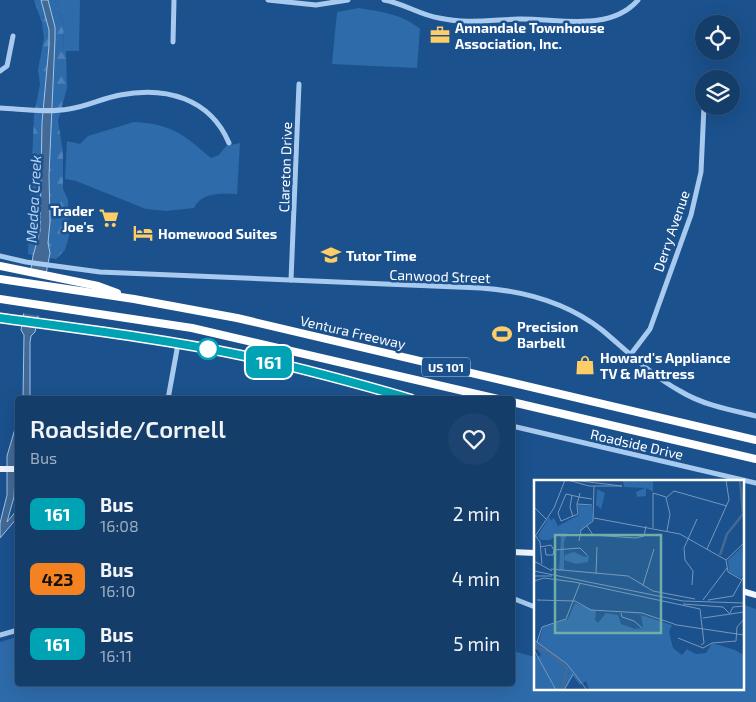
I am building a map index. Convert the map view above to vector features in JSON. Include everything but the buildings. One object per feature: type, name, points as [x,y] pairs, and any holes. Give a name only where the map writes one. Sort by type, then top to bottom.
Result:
[{"type":"highway","points":[[0,266],[25,272],[56,283]]},
{"type":"highway","name":"Ventura Freeway","points":[[0,279],[23,283],[56,283],[237,318],[756,440]]},
{"type":"highway","name":"US 101","points":[[0,299],[136,318],[246,339],[485,396]]},
{"type":"highway","points":[[515,403],[756,459]]},
{"type":"main road","points":[[0,469],[15,469]]},
{"type":"main road","points":[[515,552],[534,553]]},
{"type":"street","points":[[173,42],[174,0]]},
{"type":"street","points":[[268,0],[316,5],[348,0]]},
{"type":"street","points":[[384,0],[437,18],[462,22],[521,19],[597,20],[625,12],[638,0]]},
{"type":"street","points":[[0,72],[7,66],[13,36]]},
{"type":"street","name":"Clareton Drive","points":[[291,280],[299,84]]},
{"type":"street","points":[[0,108],[60,110],[83,106],[120,95],[151,92],[177,95],[195,103],[207,113],[229,143]]},
{"type":"street","name":"Derry Avenue","points":[[631,354],[650,329],[691,215],[701,172],[704,115]]},
{"type":"street","name":"Canwood Street","points":[[0,256],[50,266],[127,274],[481,288],[524,293],[573,312],[600,329],[663,381],[691,397],[712,405],[756,416]]},
{"type":"street","points":[[0,318],[178,344],[289,367],[400,396]]},
{"type":"street","points":[[169,396],[178,344]]},
{"type":"street","name":"Roadside Drive","points":[[515,427],[743,480]]},
{"type":"street","points":[[515,599],[534,607]]},
{"type":"street","points":[[0,634],[15,631]]},
{"type":"green space","points":[[34,0],[55,0],[64,25],[63,50],[66,51],[67,88],[58,121],[63,152],[63,189],[68,200],[69,236],[65,250],[56,259],[28,254],[34,115],[40,84],[38,70],[44,38],[42,23]]},
{"type":"green space","points":[[55,0],[80,0],[79,51],[63,51],[64,25]]},
{"type":"green space","points":[[359,8],[384,12],[399,17],[420,29],[417,68],[332,64],[337,12]]},
{"type":"green space","points":[[134,122],[168,128],[184,137],[211,158],[219,155],[226,146],[240,143],[237,194],[207,196],[194,208],[166,211],[146,209],[76,181],[65,179],[67,141],[80,144],[88,136]]},
{"type":"green space","points":[[744,605],[756,609],[756,702],[0,702],[0,642],[15,638],[15,686],[515,686],[515,652],[534,657],[534,690],[744,690]]},
{"type":"shaded area","points":[[41,0],[48,0],[55,27],[49,175],[50,222],[48,243],[50,253],[35,332],[31,336],[30,342],[30,396],[23,396],[24,335],[21,330],[33,256],[40,231],[42,123],[49,30]]},
{"type":"shaded area","points":[[15,429],[14,497],[7,522],[15,512],[15,520],[0,538],[0,523],[7,495],[7,456]]},
{"type":"pier","points":[[28,270],[49,274],[41,316],[21,313]]},
{"type":"bus line","name":"161","points":[[0,318],[82,328],[244,356],[334,377],[400,396]]},
{"type":"place","name":"Annandale Townhouse Association, Inc.","points":[[440,35]]},
{"type":"place","name":"Trader Joe's","points":[[109,218]]},
{"type":"place","name":"Homewood Suites","points":[[143,233]]},
{"type":"place","name":"Tutor Time","points":[[331,255]]},
{"type":"place","name":"Precision Barbell","points":[[502,334]]},
{"type":"place","name":"Howard's Appliance TV & Mattress","points":[[585,365]]},
{"type":"water label","name":"Medea Creek","points":[[33,199]]}]
